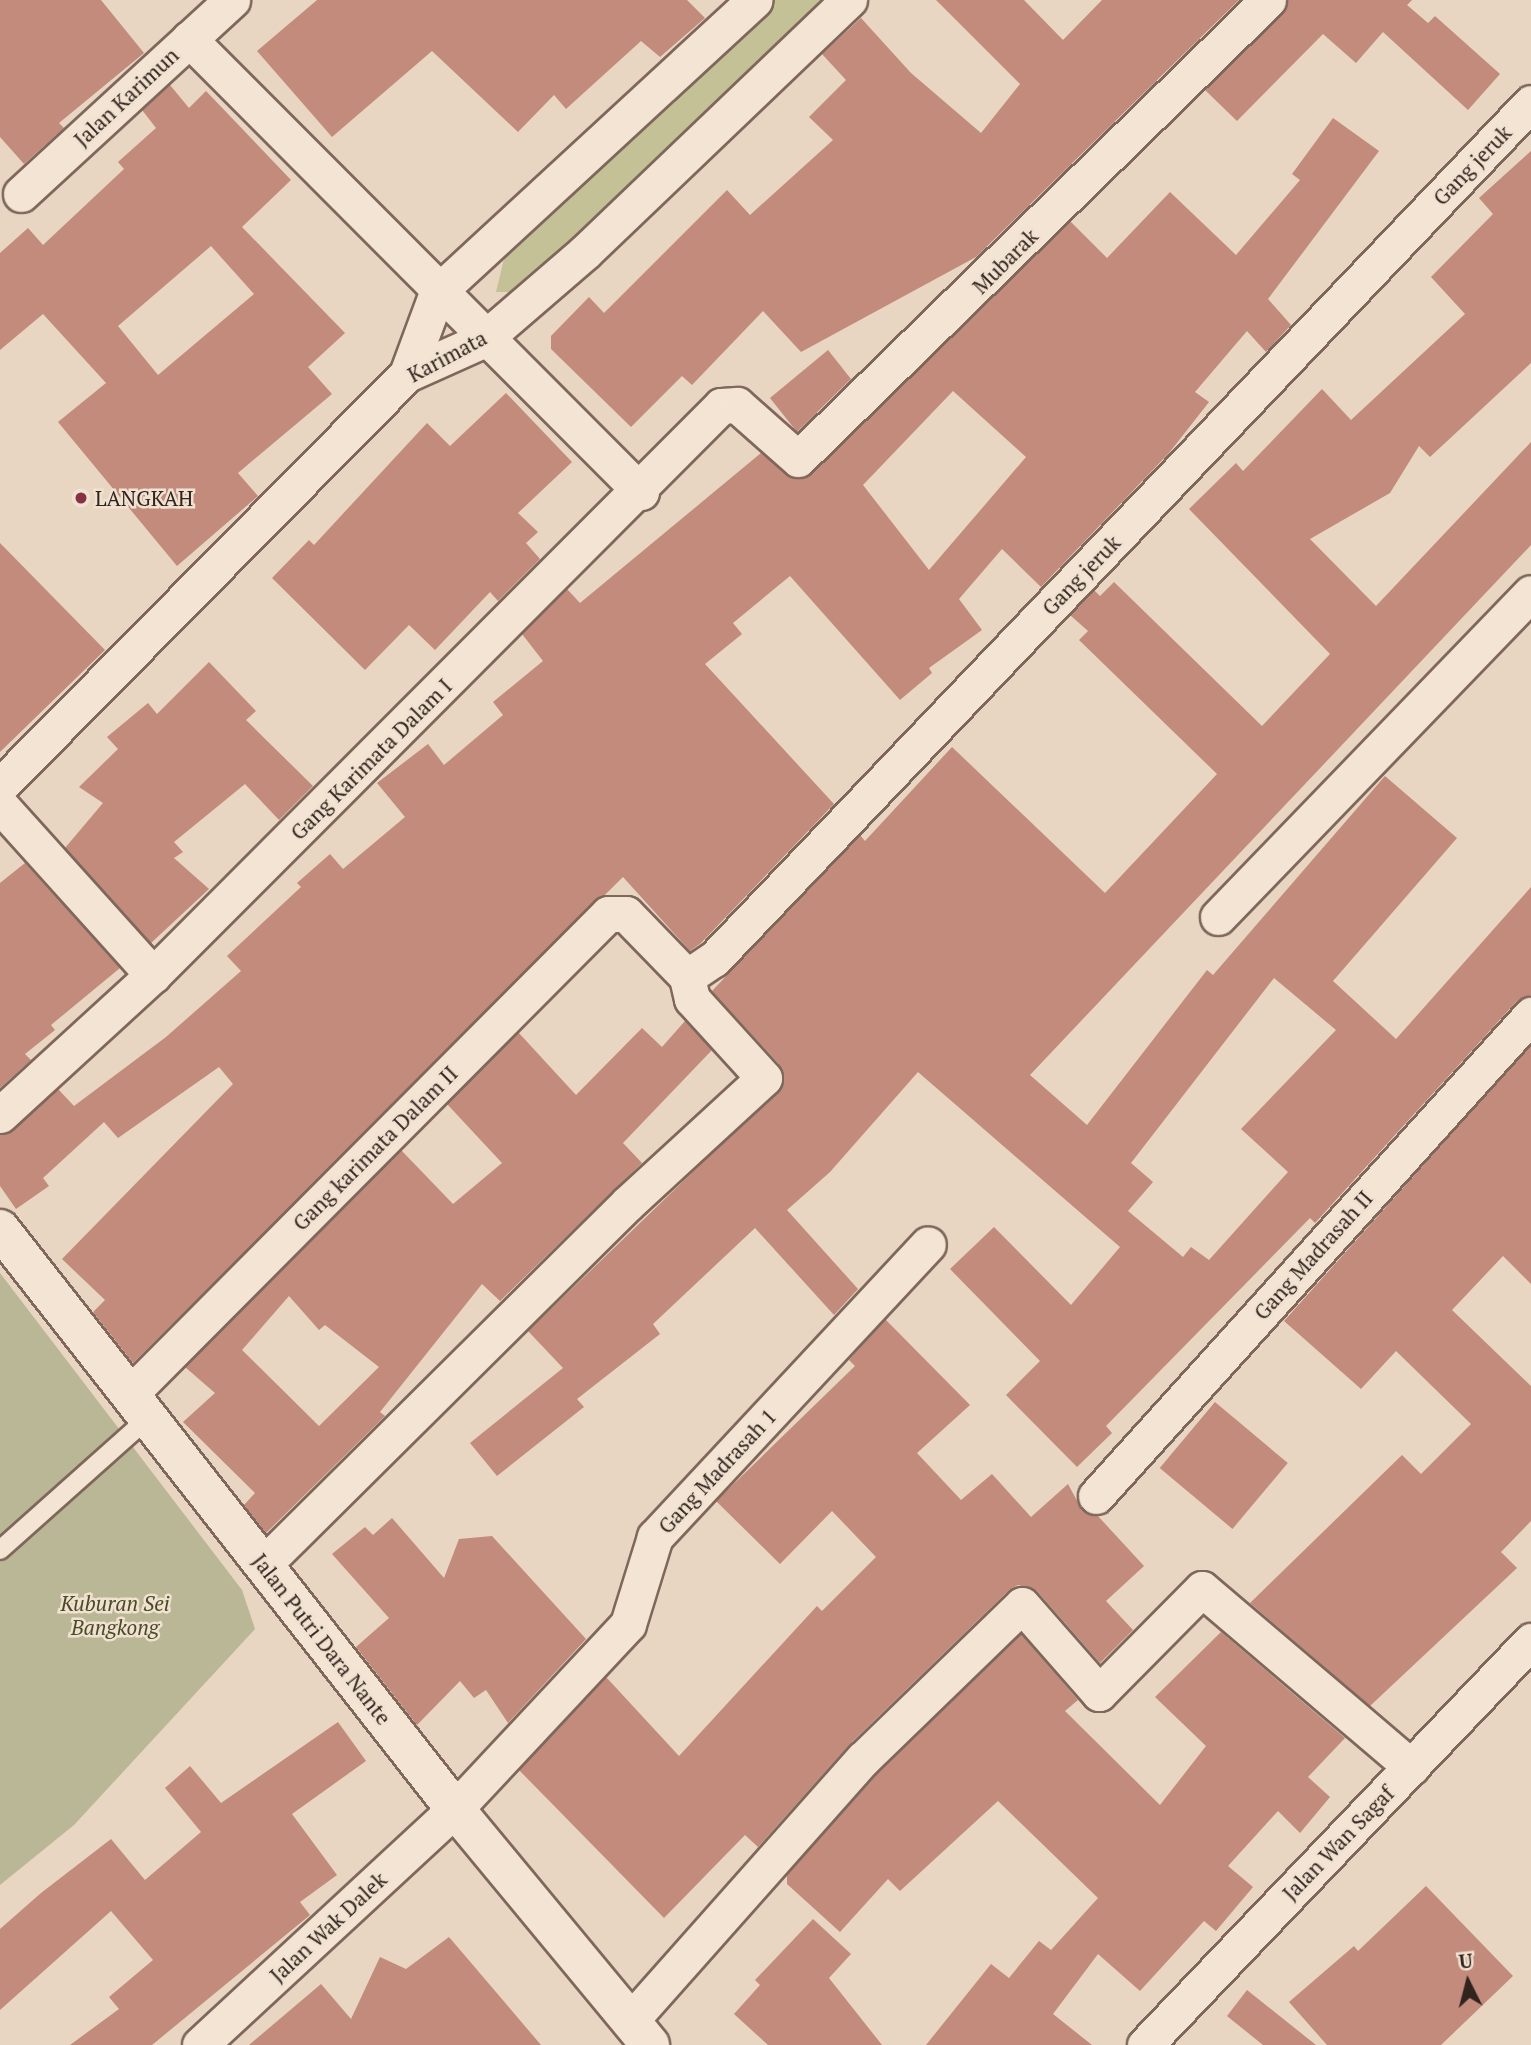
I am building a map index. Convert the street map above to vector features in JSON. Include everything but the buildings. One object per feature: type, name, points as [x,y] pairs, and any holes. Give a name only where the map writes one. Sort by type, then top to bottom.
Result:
[{"type":"street","name":"Jalan Karimun","points":[[21,194],[232,0]]},
{"type":"street","points":[[407,374],[436,293],[754,0]]},
{"type":"street","name":"Karimata","points":[[0,786],[407,374],[482,340],[586,251],[849,0]]},
{"type":"street","name":"Mubarak","points":[[737,405],[798,459],[1268,0]]},
{"type":"street","points":[[189,39],[482,340],[641,492]]},
{"type":"street","name":"Gang jeruk","points":[[687,977],[714,959],[1531,103]]},
{"type":"street","name":"Gang Karimata Dalam I","points":[[0,1115],[153,975],[641,492],[721,406],[737,405]]},
{"type":"street","points":[[1218,917],[1531,593]]},
{"type":"street","points":[[0,805],[153,975]]},
{"type":"street","name":"Gang karimata Dalam II","points":[[139,1406],[608,914],[626,914],[687,977]]},
{"type":"street","points":[[263,1565],[627,1204],[764,1078],[692,999],[687,977]]},
{"type":"street","name":"Gang Madrasah II","points":[[1096,1496],[1531,1015]]},
{"type":"street","name":"Jalan Putri Dara Nante","points":[[0,1229],[455,1809],[640,2032]]},
{"type":"street","name":"Gang Madrasah 1","points":[[455,1809],[628,1624],[655,1537],[928,1244]]},
{"type":"street","points":[[640,2032],[863,1759],[1022,1605],[1099,1693],[1202,1589],[1411,1767]]},
{"type":"street","name":"Jalan Wan Sagaf","points":[[1145,2045],[1531,1641]]},
{"type":"street","name":"Jalan Wak Dalek","points":[[203,2044],[455,1809]]},
{"type":"lane","points":[[0,1550],[139,1406]]},
{"type":"shaded area","points":[[774,0],[829,0],[528,292],[496,292],[504,259]]},
{"type":"green space","name":"Kuburan Sei Bangkong","points":[[0,1273],[242,1590],[255,1629],[74,1825],[0,1885]]},
{"type":"place","name":"LANGKAH","points":[[81,498]]}]
